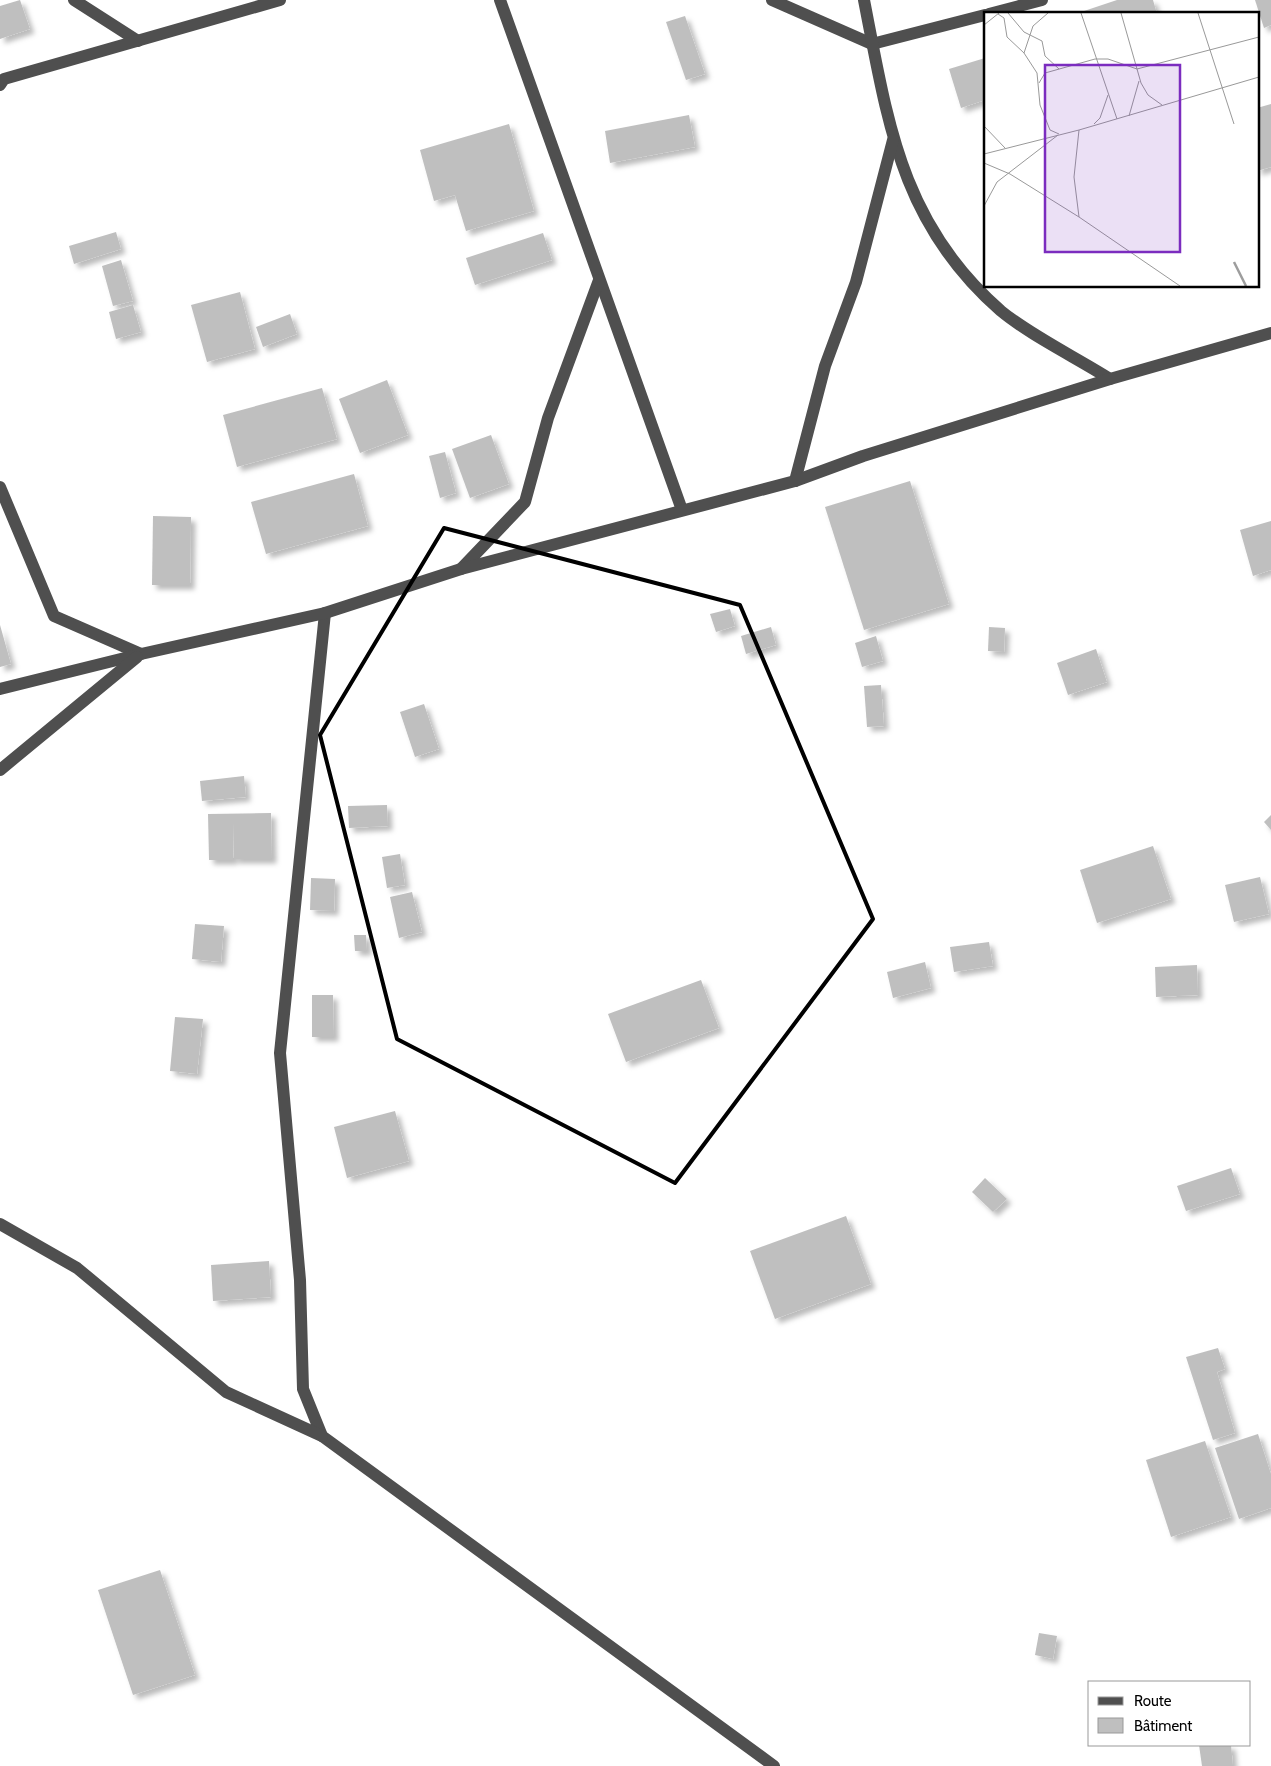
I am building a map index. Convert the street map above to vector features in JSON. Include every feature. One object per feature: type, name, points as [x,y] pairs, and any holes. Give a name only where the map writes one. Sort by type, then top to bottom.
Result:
[{"type":"street","points":[[74,0],[138,41]]},
{"type":"street","points":[[0,85],[4,78],[280,0]]},
{"type":"street","points":[[500,0],[598,280],[682,510]]},
{"type":"street","points":[[772,0],[872,44],[984,15]]},
{"type":"street","points":[[864,0],[893,140],[905,175],[926,222],[947,252],[975,285],[1002,312],[1110,379]]},
{"type":"street","points":[[997,12],[1042,0]]},
{"type":"street","points":[[795,481],[825,366],[856,282],[893,140]]},
{"type":"street","points":[[461,569],[525,502],[548,418],[598,280]]},
{"type":"street","points":[[0,689],[141,654],[325,613],[461,569],[795,481],[863,456],[1110,379],[1271,333]]},
{"type":"street","points":[[0,487],[54,616],[141,654]]},
{"type":"street","points":[[322,1436],[303,1389],[300,1280],[280,1053],[325,613]]},
{"type":"street","points":[[0,770],[141,654]]},
{"type":"street","points":[[0,1224],[77,1268],[226,1392],[322,1436],[774,1766]]},
{"type":"highlighted area","points":[[444,528],[740,605],[873,919],[675,1183],[397,1039],[320,735]]},
{"type":"building","points":[[20,0],[30,29],[0,39],[0,6]]},
{"type":"building","points":[[1117,0],[1153,0],[1156,12],[1081,12]]},
{"type":"building","points":[[1255,0],[1271,0],[1271,25],[1264,28]]},
{"type":"building","points":[[685,16],[705,74],[686,80],[666,22]]},
{"type":"building","points":[[984,58],[984,100],[961,108],[949,69]]},
{"type":"building","points":[[1271,104],[1271,167],[1258,171],[1258,108]]},
{"type":"building","points":[[689,115],[695,147],[610,163],[605,131]]},
{"type":"building","points":[[509,124],[534,211],[466,231],[455,195],[434,201],[420,150]]},
{"type":"building","points":[[116,232],[121,249],[74,264],[69,246]]},
{"type":"building","points":[[543,233],[552,260],[475,285],[466,258]]},
{"type":"building","points":[[121,260],[133,301],[113,306],[102,266]]},
{"type":"building","points":[[240,292],[255,349],[207,362],[191,305]]},
{"type":"building","points":[[133,305],[141,332],[116,339],[109,312]]},
{"type":"building","points":[[290,314],[297,334],[263,347],[256,327]]},
{"type":"building","points":[[387,380],[408,435],[360,453],[339,399]]},
{"type":"building","points":[[322,388],[337,439],[237,467],[223,415]]},
{"type":"building","points":[[491,435],[509,484],[470,498],[452,449]]},
{"type":"building","points":[[445,452],[456,493],[440,498],[429,456]]},
{"type":"building","points":[[354,474],[368,526],[266,554],[251,502]]},
{"type":"building","points":[[910,481],[949,604],[864,630],[825,507]]},
{"type":"building","points":[[153,516],[191,517],[190,585],[152,585]]},
{"type":"building","points":[[1271,521],[1271,570],[1253,576],[1240,530]]},
{"type":"building","points":[[730,609],[735,626],[716,632],[710,614]]},
{"type":"building","points":[[0,625],[11,664],[0,667]]},
{"type":"building","points":[[771,627],[776,645],[746,654],[741,636]]},
{"type":"building","points":[[989,627],[1005,628],[1004,652],[988,651]]},
{"type":"building","points":[[876,636],[883,661],[862,667],[855,643]]},
{"type":"building","points":[[1096,649],[1107,682],[1068,695],[1057,663]]},
{"type":"building","points":[[881,685],[884,726],[867,727],[864,686]]},
{"type":"building","points":[[424,704],[439,749],[415,757],[400,712]]},
{"type":"building","points":[[244,776],[246,797],[202,801],[200,781]]},
{"type":"building","points":[[387,805],[388,826],[349,828],[348,806]]},
{"type":"building","points":[[271,813],[272,859],[234,859],[233,822],[233,860],[209,860],[208,814]]},
{"type":"building","points":[[1271,815],[1271,830],[1264,822]]},
{"type":"building","points":[[1153,846],[1171,899],[1097,923],[1080,870]]},
{"type":"building","points":[[400,854],[405,885],[387,888],[382,857]]},
{"type":"building","points":[[1260,877],[1269,914],[1234,922],[1225,885]]},
{"type":"building","points":[[311,878],[335,879],[334,911],[310,910]]},
{"type":"building","points":[[412,892],[422,932],[399,938],[390,897]]},
{"type":"building","points":[[195,924],[224,926],[221,962],[192,959]]},
{"type":"building","points":[[354,935],[366,935],[367,951],[355,951]]},
{"type":"building","points":[[989,942],[993,966],[954,972],[950,947]]},
{"type":"building","points":[[925,962],[931,988],[893,998],[887,972]]},
{"type":"building","points":[[1197,965],[1198,995],[1156,997],[1155,967]]},
{"type":"building","points":[[701,980],[719,1028],[626,1062],[608,1014]]},
{"type":"building","points":[[312,995],[333,995],[334,1037],[312,1037]]},
{"type":"building","points":[[175,1017],[203,1019],[197,1074],[170,1071]]},
{"type":"building","points":[[395,1111],[409,1161],[347,1178],[334,1127]]},
{"type":"building","points":[[1231,1168],[1240,1194],[1186,1211],[1177,1186]]},
{"type":"building","points":[[985,1178],[1007,1199],[993,1212],[972,1192]]},
{"type":"building","points":[[846,1216],[871,1284],[775,1319],[750,1251]]},
{"type":"building","points":[[269,1261],[271,1297],[213,1301],[211,1265]]},
{"type":"building","points":[[1218,1348],[1225,1369],[1217,1372],[1235,1433],[1213,1440],[1186,1357]]},
{"type":"building","points":[[1258,1434],[1271,1474],[1271,1508],[1239,1519],[1215,1448]]},
{"type":"building","points":[[1205,1441],[1231,1517],[1171,1537],[1146,1460]]},
{"type":"building","points":[[160,1570],[195,1675],[133,1695],[98,1590]]},
{"type":"building","points":[[1039,1633],[1057,1636],[1053,1659],[1035,1655]]},
{"type":"building","points":[[1199,1746],[1231,1746],[1233,1766],[1202,1766]]}]
